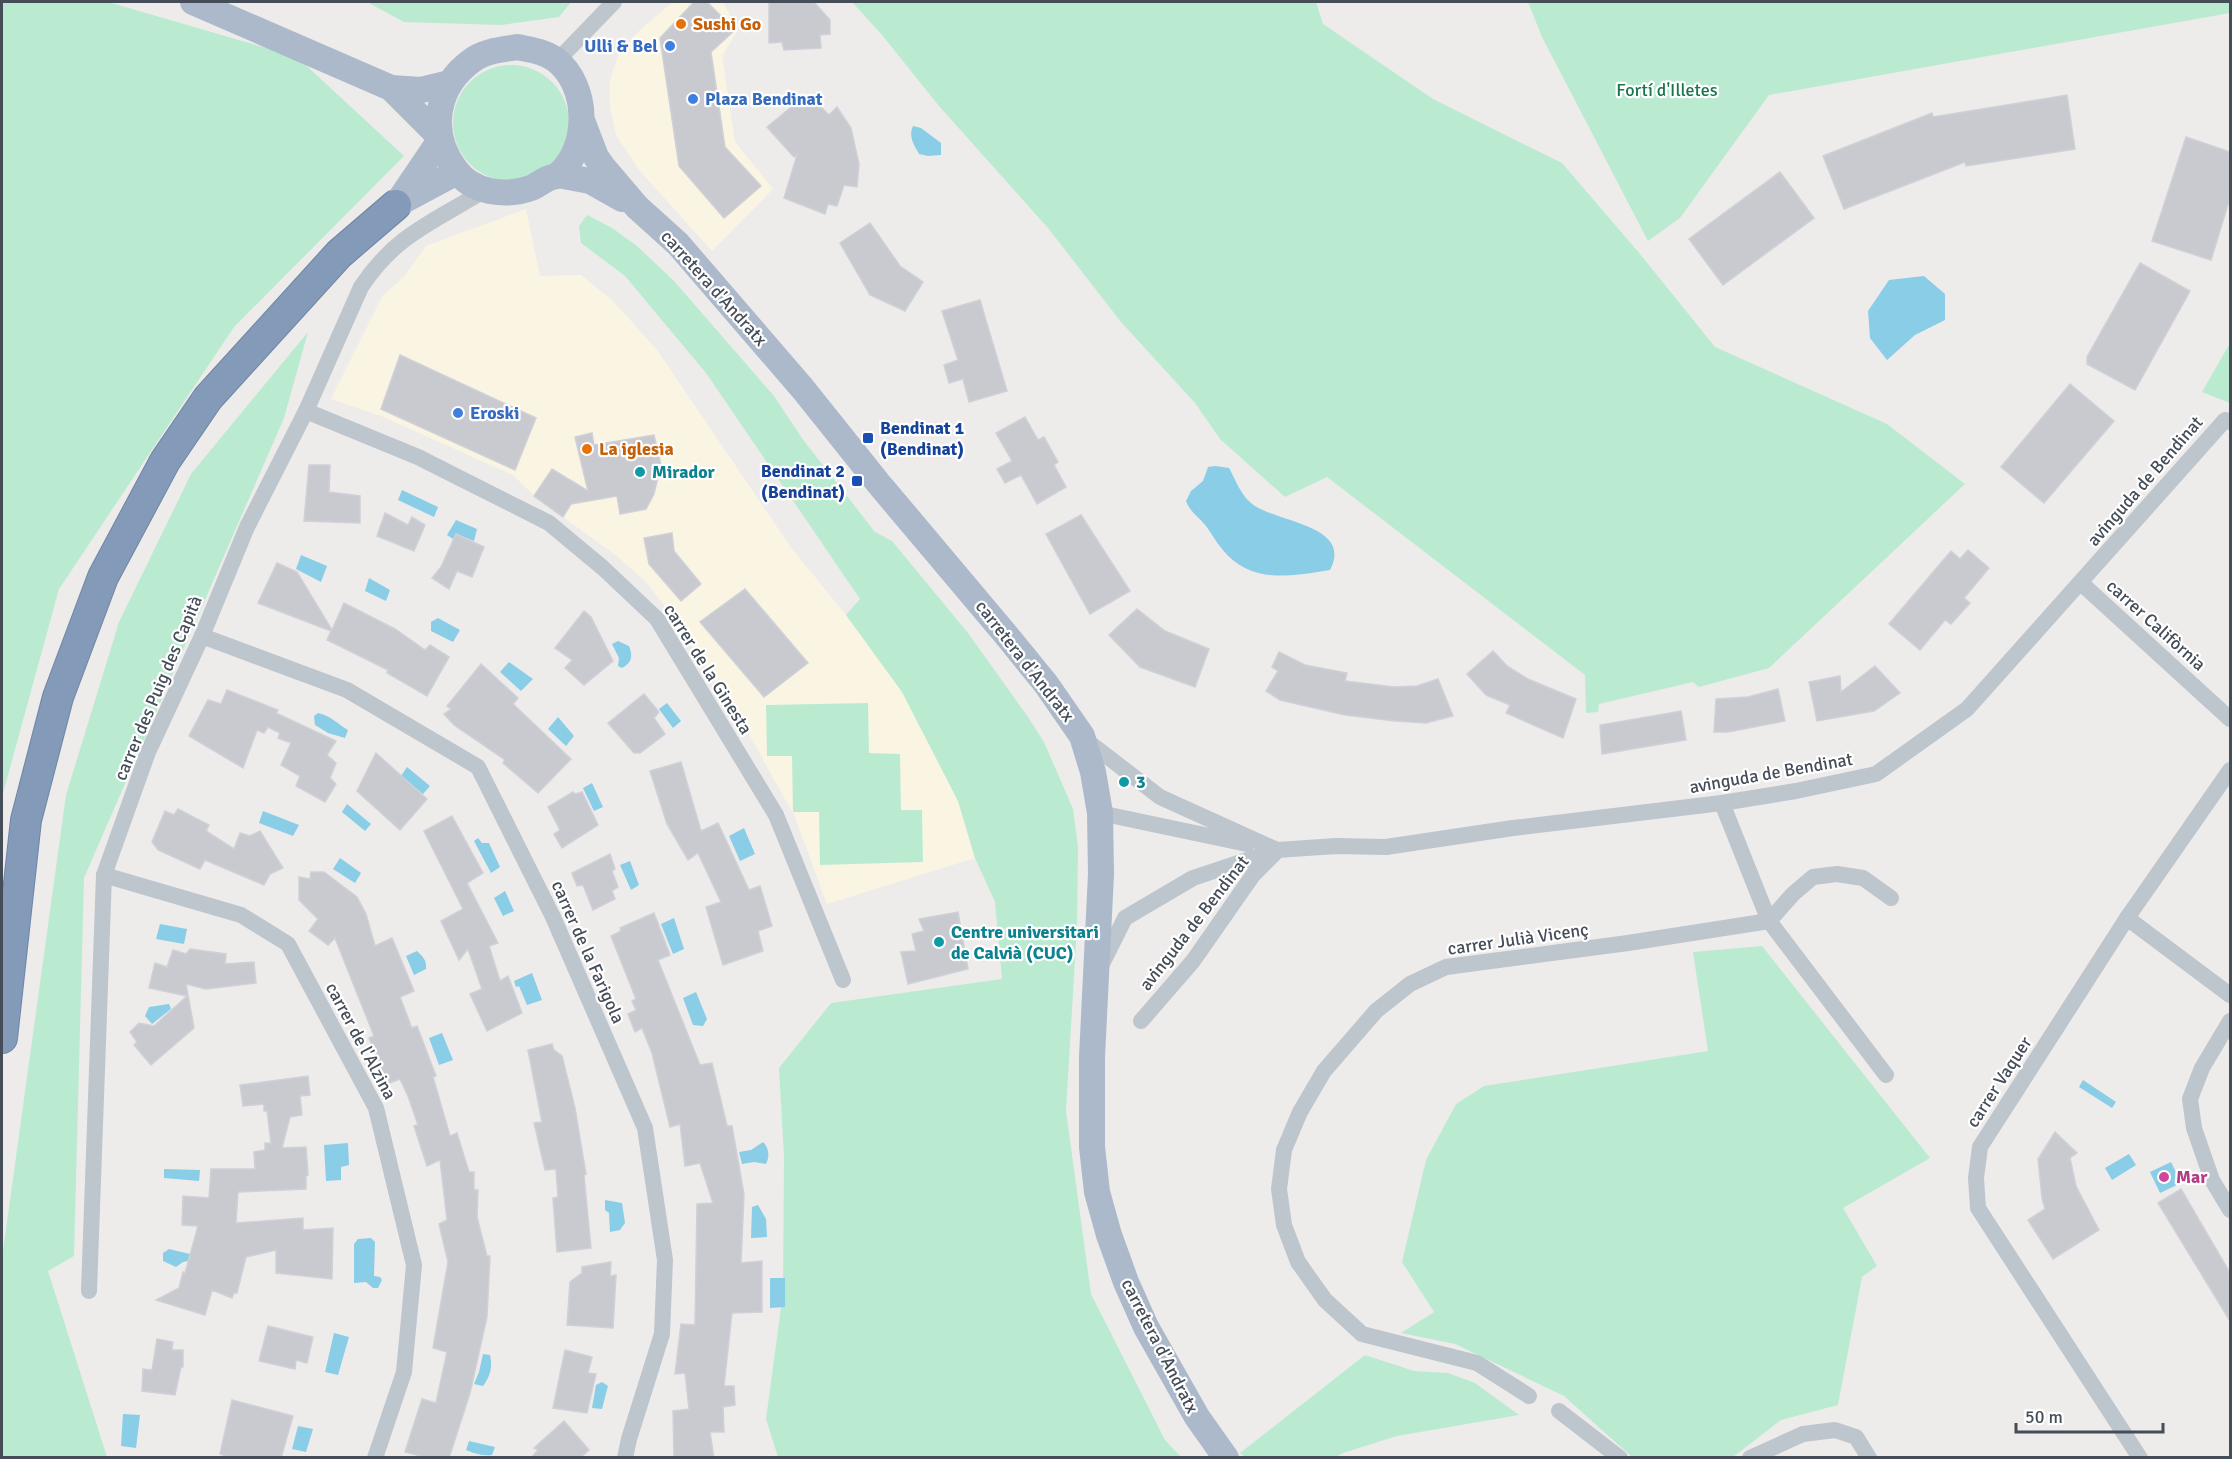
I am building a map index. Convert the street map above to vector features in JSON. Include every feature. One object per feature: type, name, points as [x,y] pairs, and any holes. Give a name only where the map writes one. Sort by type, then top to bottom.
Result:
[{"type":"highway","points":[[2,1038],[26,820],[58,697],[103,577],[165,461],[208,398],[339,254],[396,205]]},
{"type":"main road","points":[[193,2],[391,88],[421,90],[450,83]]},
{"type":"main road","points":[[517,47],[541,52],[557,61],[572,79],[580,103],[583,123],[576,147],[558,175],[531,188],[511,192],[485,190],[467,181],[457,172],[445,154],[439,138],[442,99],[450,83],[474,59],[496,50],[517,47]]},
{"type":"main road","points":[[391,88],[439,138]]},
{"type":"main road","name":"carretera d'Andratx","points":[[583,123],[596,157],[637,207],[678,244],[803,389],[1046,684],[1082,736],[1093,772],[1100,813],[1101,874],[1095,977],[1092,1148],[1097,1192],[1109,1235],[1130,1291],[1170,1372],[1197,1417],[1226,1458]]},
{"type":"main road","points":[[396,205],[439,138]]},
{"type":"main road","points":[[396,205],[457,172]]},
{"type":"main road","name":"carretera d'Andratx","points":[[558,175],[590,181],[637,207]]},
{"type":"street","points":[[557,61],[614,2]]},
{"type":"street","name":"carrer des Puig des Capità","points":[[89,1291],[104,875],[148,752],[202,636],[247,527],[306,411],[361,287],[372,270],[393,247],[422,226],[485,190]]},
{"type":"street","name":"carrer de la Ginesta","points":[[306,411],[418,457],[549,523],[603,568],[657,619],[776,815],[843,980]]},
{"type":"street","name":"avinguda de Bendinat","points":[[1095,977],[1125,918],[1193,878],[1277,850],[1336,846],[1386,847],[1513,828],[1722,803],[1796,791],[1876,774],[1967,709],[2225,420],[2230,422]]},
{"type":"street","name":"carrer Califòrnia","points":[[2081,583],[2230,719]]},
{"type":"street","name":"carrer de la Farigola","points":[[202,636],[347,690],[478,767],[553,918],[645,1128],[665,1260],[662,1334],[629,1439],[626,1458]]},
{"type":"street","name":"avinguda de Bendinat","points":[[1082,736],[1160,796],[1277,850]]},
{"type":"street","name":"carrer Vaquer","points":[[2140,1458],[1978,1208],[1976,1178],[1980,1147],[2127,918],[2230,770]]},
{"type":"street","points":[[1722,803],[1769,921],[1886,1075]]},
{"type":"street","name":"avinguda de Bendinat","points":[[1100,813],[1277,850]]},
{"type":"street","name":"avinguda de Bendinat","points":[[1141,1021],[1193,961],[1253,875],[1277,850]]},
{"type":"street","points":[[1769,921],[1793,894],[1813,877],[1837,874],[1863,878],[1891,898]]},
{"type":"street","name":"carrer de l'Alzina","points":[[104,875],[241,915],[288,944],[376,1108],[414,1265],[404,1372],[375,1458]]},
{"type":"street","points":[[2127,918],[2230,995]]},
{"type":"street","name":"carrer Julià Vicenç","points":[[1529,1396],[1477,1363],[1362,1334],[1325,1300],[1298,1262],[1284,1225],[1279,1189],[1284,1150],[1300,1112],[1324,1071],[1376,1011],[1410,984],[1446,967],[1628,943],[1769,921]]},
{"type":"street","points":[[2230,1021],[2202,1068],[2190,1099],[2194,1128],[2212,1180],[2230,1210]]},
{"type":"street","points":[[1559,1411],[1620,1458]]},
{"type":"street","points":[[1750,1458],[1803,1434],[1835,1430],[1856,1437],[1869,1458]]},
{"type":"shaded area","points":[[673,2],[723,2],[738,30],[722,56],[735,142],[773,189],[712,251],[640,171],[616,135],[610,107],[610,80],[619,52],[642,28]]},
{"type":"shaded area","name":"Mirador","points":[[526,209],[540,276],[581,275],[613,301],[657,350],[792,549],[846,615],[902,692],[958,801],[975,858],[827,904],[795,817],[736,711],[671,614],[646,582],[617,556],[534,496],[513,475],[381,416],[331,399],[383,295],[404,277],[426,246]]},
{"type":"green space","points":[[2,2],[108,2],[297,57],[404,156],[234,327],[59,589],[2,797]]},
{"type":"green space","points":[[367,2],[571,2],[559,17],[501,25],[404,22]]},
{"type":"green space","points":[[852,2],[1316,2],[1323,24],[1433,99],[1562,163],[1715,347],[1887,424],[1965,484],[1769,668],[1699,687],[1693,682],[1599,704],[1598,712],[1586,713],[1585,675],[1327,477],[1285,497],[1220,439],[1195,403],[1121,322],[1048,228],[939,106],[882,35]]},
{"type":"green space","name":"Fortí d'Illetes","points":[[1528,2],[2230,2],[2230,13],[1769,95],[1680,218],[1648,241],[1542,37]]},
{"type":"green space","points":[[511,65],[533,70],[552,82],[564,101],[569,123],[564,145],[552,164],[533,176],[511,181],[489,176],[470,164],[458,145],[453,123],[458,101],[470,82],[489,70]]},
{"type":"green space","points":[[587,215],[612,228],[637,246],[674,281],[774,396],[804,441],[875,532],[892,541],[968,633],[1044,742],[1073,809],[1078,846],[1077,925],[1066,1111],[1091,1294],[1165,1440],[1181,1457],[778,1457],[766,1419],[783,1293],[784,1157],[779,1068],[831,1003],[1002,979],[995,902],[975,858],[958,801],[902,692],[846,615],[860,599],[706,373],[625,276],[581,243],[579,226]]},
{"type":"green space","points":[[308,332],[284,418],[84,878],[74,1256],[48,1271],[107,1457],[2,1457],[2,1258],[66,795],[119,622],[191,474]]},
{"type":"green space","points":[[2230,343],[2230,403],[2202,392]]},
{"type":"green space","points":[[868,703],[869,753],[900,754],[901,810],[922,810],[923,862],[820,865],[819,812],[793,812],[792,756],[767,756],[766,705]]},
{"type":"green space","points":[[1762,946],[1930,1158],[1843,1208],[1877,1266],[1862,1277],[1838,1405],[1781,1420],[1733,1457],[1632,1457],[1564,1396],[1455,1344],[1401,1333],[1434,1312],[1402,1262],[1426,1160],[1456,1104],[1484,1086],[1708,1051],[1693,952]]},
{"type":"green space","points":[[1365,1355],[1414,1371],[1448,1373],[1475,1383],[1519,1415],[1397,1436],[1336,1457],[1245,1457],[1240,1453]]},
{"type":"water","points":[[913,126],[921,128],[941,143],[941,155],[919,154],[911,137]]},
{"type":"water","points":[[1924,276],[1945,294],[1945,320],[1915,335],[1887,360],[1870,338],[1868,311],[1889,280]]},
{"type":"water","points":[[1208,467],[1229,468],[1247,500],[1262,510],[1322,534],[1331,543],[1334,555],[1330,570],[1272,575],[1246,568],[1233,560],[1186,501],[1191,491],[1203,481]]},
{"type":"water","points":[[402,490],[438,507],[434,517],[398,500]]},
{"type":"water","points":[[456,520],[477,529],[474,541],[456,534],[453,539],[447,535]]},
{"type":"water","points":[[301,555],[327,566],[321,582],[296,569]]},
{"type":"water","points":[[369,578],[390,590],[386,601],[365,591]]},
{"type":"water","points":[[438,618],[460,630],[453,642],[431,631],[431,622]]},
{"type":"water","points":[[618,641],[629,646],[631,653],[630,661],[622,668],[618,666],[619,658],[612,644]]},
{"type":"water","points":[[509,662],[533,679],[521,691],[500,672]]},
{"type":"water","points":[[667,703],[681,721],[673,728],[659,709]]},
{"type":"water","points":[[318,713],[331,718],[348,730],[345,738],[328,733],[315,725],[314,716]]},
{"type":"water","points":[[558,717],[574,736],[566,746],[548,729]]},
{"type":"water","points":[[407,767],[430,786],[423,794],[401,776]]},
{"type":"water","points":[[592,783],[603,807],[594,811],[583,788]]},
{"type":"water","points":[[347,804],[371,824],[365,831],[342,812]]},
{"type":"water","points":[[263,811],[299,825],[293,836],[259,823]]},
{"type":"water","points":[[744,828],[755,854],[740,861],[729,836]]},
{"type":"water","points":[[478,838],[482,843],[489,843],[500,867],[491,873],[474,841]]},
{"type":"water","points":[[340,858],[361,873],[355,883],[333,869]]},
{"type":"water","points":[[630,861],[639,885],[631,890],[620,865]]},
{"type":"water","points":[[505,891],[514,911],[503,916],[494,898]]},
{"type":"water","points":[[674,918],[684,949],[673,954],[661,924]]},
{"type":"water","points":[[160,924],[187,929],[184,944],[156,939]]},
{"type":"water","points":[[417,951],[425,961],[426,969],[414,975],[406,956]]},
{"type":"water","points":[[532,973],[542,1000],[527,1005],[519,986],[516,987],[514,981]]},
{"type":"water","points":[[696,992],[707,1019],[703,1026],[693,1025],[683,998]]},
{"type":"water","points":[[169,1004],[171,1009],[152,1024],[145,1016],[149,1007]]},
{"type":"water","points":[[442,1033],[453,1060],[439,1065],[429,1038]]},
{"type":"water","points":[[2083,1080],[2116,1102],[2112,1108],[2079,1087]]},
{"type":"water","points":[[763,1142],[768,1152],[766,1164],[754,1162],[742,1164],[739,1152],[751,1150]]},
{"type":"water","points":[[348,1143],[349,1165],[341,1167],[341,1180],[326,1181],[324,1145]]},
{"type":"water","points":[[2129,1154],[2136,1165],[2112,1180],[2105,1168]]},
{"type":"water","points":[[2171,1162],[2181,1183],[2160,1193],[2150,1172]]},
{"type":"water","points":[[164,1169],[200,1170],[199,1181],[164,1178]]},
{"type":"water","points":[[605,1200],[622,1203],[625,1223],[620,1230],[610,1232],[609,1213],[605,1210]]},
{"type":"water","points":[[758,1205],[766,1219],[767,1237],[751,1238],[752,1207]]},
{"type":"water","points":[[371,1238],[375,1242],[374,1276],[382,1280],[378,1288],[373,1288],[366,1282],[354,1283],[354,1244],[358,1239]]},
{"type":"water","points":[[169,1249],[190,1254],[188,1261],[176,1267],[163,1261],[163,1253]]},
{"type":"water","points":[[770,1278],[785,1278],[785,1307],[770,1308]]},
{"type":"water","points":[[334,1333],[349,1337],[338,1375],[325,1372]]},
{"type":"water","points":[[483,1354],[490,1355],[491,1368],[483,1386],[474,1384]]},
{"type":"water","points":[[602,1382],[608,1386],[602,1409],[592,1408],[596,1385]]},
{"type":"water","points":[[123,1414],[140,1415],[136,1448],[121,1446]]},
{"type":"water","points":[[298,1426],[313,1429],[306,1452],[292,1449]]},
{"type":"water","points":[[469,1441],[495,1447],[492,1455],[466,1450]]},
{"type":"building","name":"Plaza Bendinat","points":[[694,2],[707,2],[735,30],[711,52],[725,147],[761,186],[724,218],[679,166],[660,38]]},
{"type":"building","points":[[769,2],[814,2],[830,20],[830,34],[820,35],[821,48],[784,50],[782,42],[769,43]]},
{"type":"building","points":[[2067,95],[2075,149],[1966,166],[1965,162],[1844,209],[1823,156],[1932,113],[1933,117]]},
{"type":"building","points":[[801,99],[806,104],[813,99],[829,115],[837,107],[851,128],[859,164],[857,187],[844,185],[837,206],[828,204],[825,214],[784,198],[797,155],[794,157],[767,127]]},
{"type":"building","points":[[2186,137],[2230,152],[2230,198],[2211,260],[2152,241]]},
{"type":"building","points":[[1780,172],[1814,218],[1723,285],[1689,239]]},
{"type":"building","points":[[870,223],[900,266],[923,282],[905,311],[870,295],[840,243]]},
{"type":"building","points":[[2140,263],[2190,291],[2135,390],[2087,364],[2087,357]]},
{"type":"building","points":[[980,300],[1007,391],[969,402],[963,379],[949,383],[944,365],[958,360],[942,311]]},
{"type":"building","name":"Eroski","points":[[400,355],[536,418],[515,470],[381,409]]},
{"type":"building","points":[[2070,384],[2114,421],[2044,503],[2001,467]]},
{"type":"building","points":[[1025,417],[1038,440],[1044,437],[1058,462],[1054,465],[1066,487],[1037,504],[1021,475],[1005,483],[997,469],[1012,461],[996,433]]},
{"type":"building","name":"Mirador","points":[[592,433],[594,445],[654,435],[661,464],[654,494],[646,509],[620,514],[617,496],[571,504],[563,517],[534,496],[552,469],[588,491],[575,437]]},
{"type":"building","points":[[309,465],[330,465],[329,492],[360,496],[360,523],[304,521]]},
{"type":"building","points":[[385,513],[408,525],[412,517],[425,525],[414,551],[377,536]]},
{"type":"building","points":[[1081,515],[1130,591],[1090,614],[1046,534]]},
{"type":"building","points":[[672,533],[674,551],[701,584],[681,601],[649,564],[644,538]]},
{"type":"building","points":[[456,534],[484,547],[472,577],[457,571],[449,589],[432,578],[441,567]]},
{"type":"building","points":[[1968,550],[1989,568],[1964,598],[1970,603],[1951,624],[1945,620],[1920,650],[1889,624],[1951,551],[1960,559]]},
{"type":"building","points":[[277,563],[297,572],[332,630],[344,603],[395,629],[425,650],[430,645],[449,657],[427,696],[387,673],[388,670],[327,640],[331,631],[258,603]]},
{"type":"building","points":[[745,589],[808,663],[764,697],[700,622]]},
{"type":"building","points":[[1137,609],[1165,631],[1209,649],[1195,687],[1140,667],[1109,635]]},
{"type":"building","points":[[584,611],[591,617],[613,661],[584,685],[565,668],[572,660],[555,648]]},
{"type":"building","points":[[1493,651],[1507,666],[1528,679],[1576,699],[1563,738],[1506,713],[1510,705],[1486,695],[1467,674]]},
{"type":"building","points":[[1279,652],[1305,665],[1347,673],[1345,681],[1394,687],[1417,686],[1438,679],[1453,716],[1426,723],[1395,721],[1345,715],[1280,700],[1266,691],[1278,671],[1272,667]]},
{"type":"building","points":[[481,664],[518,698],[513,704],[571,759],[538,793],[503,763],[505,760],[454,725],[444,714],[451,709],[447,706]]},
{"type":"building","points":[[1875,666],[1900,693],[1874,711],[1817,721],[1809,682],[1840,676],[1841,692]]},
{"type":"building","points":[[1778,689],[1785,721],[1728,732],[1714,732],[1716,699],[1748,697]]},
{"type":"building","points":[[227,690],[278,710],[276,713],[336,741],[327,755],[336,763],[330,778],[336,784],[325,802],[296,786],[300,776],[281,765],[291,743],[278,738],[280,733],[268,727],[264,733],[257,730],[243,768],[189,736],[208,700],[221,704]]},
{"type":"building","points":[[644,694],[659,712],[654,718],[665,734],[640,753],[634,753],[608,723]]},
{"type":"building","points":[[1681,711],[1686,740],[1602,754],[1600,725]]},
{"type":"building","points":[[376,753],[427,799],[400,830],[357,791]]},
{"type":"building","points":[[681,762],[701,831],[718,823],[749,890],[760,886],[772,926],[758,931],[763,951],[723,965],[706,907],[721,902],[698,853],[688,860],[667,824],[650,771]]},
{"type":"building","points":[[573,792],[575,794],[582,792],[598,825],[562,848],[554,834],[560,830],[548,807]]},
{"type":"building","points":[[178,809],[209,825],[206,831],[234,849],[240,833],[250,836],[260,831],[283,868],[270,874],[264,885],[205,860],[200,869],[158,850],[152,842],[165,811],[174,815]]},
{"type":"building","points":[[452,816],[483,873],[467,883],[498,943],[489,946],[500,981],[508,976],[522,1013],[487,1031],[470,994],[482,989],[468,949],[459,960],[441,921],[463,909],[424,831]]},
{"type":"building","points":[[610,854],[615,869],[612,871],[618,887],[612,891],[615,899],[593,910],[583,885],[577,886],[572,873]]},
{"type":"building","points":[[311,872],[324,872],[357,897],[366,914],[375,946],[392,938],[414,991],[400,997],[410,1023],[408,1025],[410,1024],[412,1028],[417,1026],[436,1076],[433,1077],[450,1136],[457,1133],[469,1172],[474,1172],[474,1190],[478,1190],[477,1217],[487,1256],[490,1256],[487,1317],[470,1393],[449,1458],[428,1458],[405,1452],[422,1399],[436,1403],[447,1352],[433,1348],[448,1262],[439,1224],[447,1220],[440,1160],[427,1166],[414,1126],[418,1125],[400,1079],[387,1084],[369,1038],[374,1036],[335,938],[328,945],[309,931],[318,919],[299,900],[299,877],[310,879]]},
{"type":"building","name":"Centre universitari de Calvià (CUC)","points":[[958,912],[968,969],[908,984],[901,952],[916,951],[912,934],[924,931],[919,919]]},
{"type":"building","points":[[654,913],[670,955],[658,960],[700,1065],[712,1063],[727,1126],[732,1126],[744,1194],[741,1263],[762,1261],[762,1312],[732,1313],[724,1386],[734,1386],[735,1405],[723,1407],[724,1432],[710,1432],[714,1458],[674,1458],[673,1411],[689,1409],[685,1373],[675,1374],[681,1324],[695,1325],[697,1204],[713,1203],[700,1163],[685,1166],[680,1124],[670,1127],[652,1053],[642,1028],[635,1032],[628,1014],[636,1010],[632,1001],[636,999],[611,936],[621,931],[620,928]]},
{"type":"building","points":[[190,949],[226,954],[225,964],[254,962],[256,983],[206,989],[186,984],[194,1028],[151,1065],[134,1045],[137,1042],[130,1032],[139,1023],[154,1026],[187,996],[149,988],[155,963],[167,967],[173,950],[186,954]]},
{"type":"building","points":[[552,1044],[554,1050],[562,1056],[575,1108],[586,1174],[584,1175],[591,1248],[557,1252],[553,1198],[558,1197],[556,1169],[545,1170],[534,1123],[542,1122],[528,1050]]},
{"type":"building","points":[[308,1076],[310,1095],[300,1096],[302,1115],[290,1117],[282,1148],[306,1147],[308,1175],[306,1176],[306,1189],[238,1192],[236,1223],[303,1218],[303,1230],[333,1228],[332,1279],[276,1273],[276,1250],[246,1257],[237,1293],[234,1293],[232,1298],[212,1290],[205,1315],[156,1300],[179,1288],[198,1226],[182,1225],[183,1196],[209,1198],[211,1169],[255,1169],[254,1152],[265,1150],[265,1143],[271,1143],[264,1104],[243,1106],[240,1085]]},
{"type":"building","points":[[2055,1132],[2077,1153],[2070,1158],[2076,1186],[2099,1230],[2053,1259],[2028,1220],[2045,1209],[2038,1159]]},
{"type":"building","points":[[2181,1189],[2230,1273],[2230,1321],[2158,1203]]},
{"type":"building","points":[[611,1262],[610,1276],[616,1275],[613,1328],[567,1325],[570,1282],[582,1273],[582,1267]]},
{"type":"building","points":[[268,1326],[313,1337],[307,1363],[296,1360],[295,1369],[259,1361]]},
{"type":"building","points":[[157,1339],[173,1342],[172,1350],[183,1350],[183,1367],[181,1367],[175,1395],[142,1391],[143,1369],[152,1370]]},
{"type":"building","points":[[565,1350],[592,1357],[588,1373],[596,1374],[587,1413],[553,1408]]},
{"type":"building","points":[[232,1400],[293,1416],[281,1458],[231,1458],[220,1454]]},
{"type":"building","points":[[564,1421],[589,1450],[580,1458],[531,1458],[538,1450],[534,1448]]},
{"type":"place","name":"Sushi Go","points":[[681,24]]},
{"type":"place","name":"Ulli & Bel","points":[[670,46]]},
{"type":"place","name":"Plaza Bendinat","points":[[693,99]]},
{"type":"place","name":"Eroski","points":[[458,413]]},
{"type":"place","name":"Bendinat 1 (Bendinat)","points":[[868,438]]},
{"type":"place","name":"La iglesia","points":[[587,449]]},
{"type":"place","name":"Mirador","points":[[640,472]]},
{"type":"place","name":"Bendinat 2 (Bendinat)","points":[[857,481]]},
{"type":"place","name":"3","points":[[1124,782]]},
{"type":"place","name":"Centre universitari de Calvià (CUC)","points":[[939,942]]},
{"type":"place","name":"Mar","points":[[2164,1177]]}]
